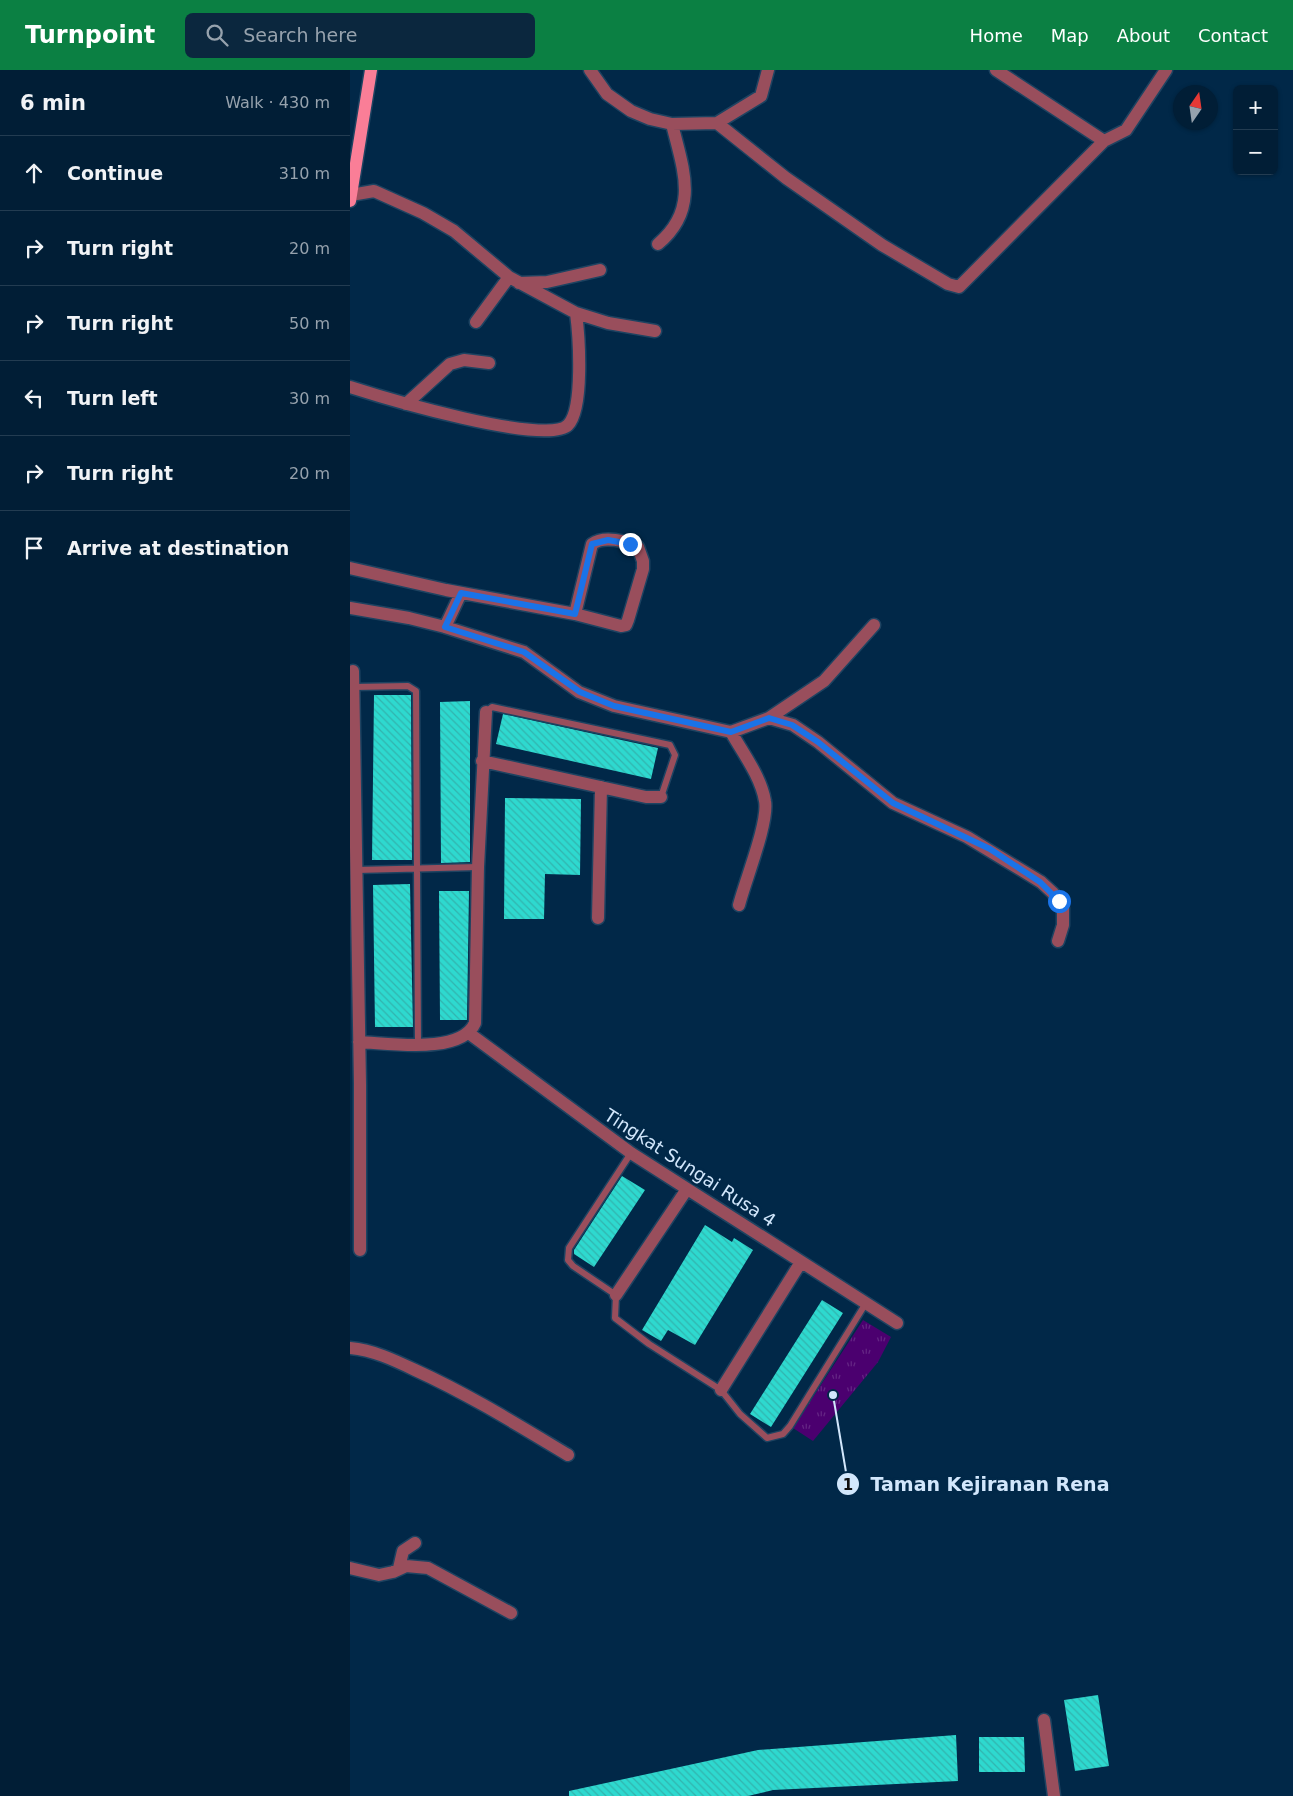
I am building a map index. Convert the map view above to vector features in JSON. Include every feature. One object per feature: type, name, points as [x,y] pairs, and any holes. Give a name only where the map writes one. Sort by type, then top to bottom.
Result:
[{"type":"main road","points":[[351,198],[371,70]]},
{"type":"street","points":[[590,70],[607,94],[618,104],[650,119],[672,124],[717,123],[761,96],[768,70]]},
{"type":"street","points":[[996,70],[1104,141]]},
{"type":"street","points":[[717,123],[786,178],[882,245],[948,284],[959,287],[1104,141],[1126,130],[1166,70]]},
{"type":"street","points":[[658,244],[678,220],[686,195],[685,176],[672,124]]},
{"type":"street","points":[[351,198],[374,191],[429,216],[454,231],[514,280],[576,313],[608,323],[655,331]]},
{"type":"street","points":[[514,280],[547,282],[600,270]]},
{"type":"street","points":[[476,322],[514,280]]},
{"type":"street","points":[[350,386],[448,415],[532,431],[551,431],[563,428],[573,418],[576,408],[579,355],[576,313]]},
{"type":"street","points":[[406,404],[450,364],[464,360],[489,363]]},
{"type":"street","points":[[350,568],[461,593],[575,614],[618,626],[626,625],[643,569],[643,561],[638,547],[608,540],[592,544],[575,614]]},
{"type":"street","points":[[445,627],[461,593]]},
{"type":"street","points":[[350,608],[445,627],[524,652],[568,685],[592,698],[614,706],[731,732],[769,718],[824,681],[874,625]]},
{"type":"street","points":[[353,672],[359,1042],[355,1084],[360,1250]]},
{"type":"street","points":[[359,1042],[451,1043],[470,1034],[476,1018],[478,867],[482,760],[486,712]]},
{"type":"street","points":[[769,718],[792,725],[818,742],[893,803],[967,837],[1040,882],[1053,893],[1063,908],[1063,924],[1058,941]]},
{"type":"street","points":[[731,732],[761,788],[766,803],[763,822],[739,905]]},
{"type":"street","points":[[482,760],[646,798],[661,797]]},
{"type":"street","points":[[598,918],[601,787]]},
{"type":"street","name":"Tingkat Sungai Rusa 4","points":[[470,1034],[631,1153],[897,1323]]},
{"type":"street","points":[[616,1296],[687,1189]]},
{"type":"street","points":[[720,1390],[801,1262]]},
{"type":"street","points":[[350,1348],[376,1353],[430,1377],[492,1410],[568,1455]]},
{"type":"street","points":[[399,1568],[403,1551],[415,1543]]},
{"type":"street","points":[[350,1568],[379,1575],[413,1565],[428,1568],[511,1613]]},
{"type":"street","points":[[1044,1720],[1054,1796]]},
{"type":"lane","points":[[354,687],[408,686],[416,691],[418,1044]]},
{"type":"lane","points":[[486,712],[492,707],[670,745],[675,755],[661,797]]},
{"type":"lane","points":[[356,870],[478,867]]},
{"type":"lane","points":[[631,1153],[567,1253],[568,1260],[573,1266],[616,1296],[615,1318],[648,1344],[720,1390],[740,1414],[767,1438],[782,1434],[866,1303]]},
{"type":"green space","points":[[863,1320],[891,1337],[878,1362],[813,1441],[793,1428]]},
{"type":"building","points":[[374,695],[411,695],[412,860],[372,860]]},
{"type":"building","points":[[470,701],[470,862],[441,863],[440,702]]},
{"type":"building","points":[[503,714],[658,748],[651,779],[496,744]]},
{"type":"building","points":[[505,798],[581,799],[580,875],[545,874],[544,919],[504,919]]},
{"type":"building","points":[[410,884],[413,1027],[375,1027],[373,885]]},
{"type":"building","points":[[439,891],[469,891],[467,1020],[440,1020]]},
{"type":"building","points":[[622,1176],[645,1190],[594,1267],[574,1254],[574,1250]]},
{"type":"building","points":[[705,1225],[732,1242],[734,1238],[753,1250],[695,1345],[668,1330],[661,1341],[642,1330]]},
{"type":"building","points":[[822,1300],[843,1313],[771,1427],[750,1414]]},
{"type":"building","points":[[1098,1695],[1109,1766],[1075,1771],[1064,1700]]},
{"type":"building","points":[[956,1735],[958,1781],[773,1790],[748,1796],[569,1796],[569,1791],[758,1750]]},
{"type":"building","points":[[979,1737],[1024,1737],[1025,1772],[979,1772]]},
{"type":"place","name":"Taman Kejiranan Rena","points":[[833,1395]]},
{"type":"route","points":[[630,544],[599,540],[592,544],[575,614],[461,593],[445,627],[524,652],[568,685],[592,698],[614,706],[731,732],[769,718],[792,725],[818,742],[893,803],[990,849],[1040,882],[1059,901]]}]
